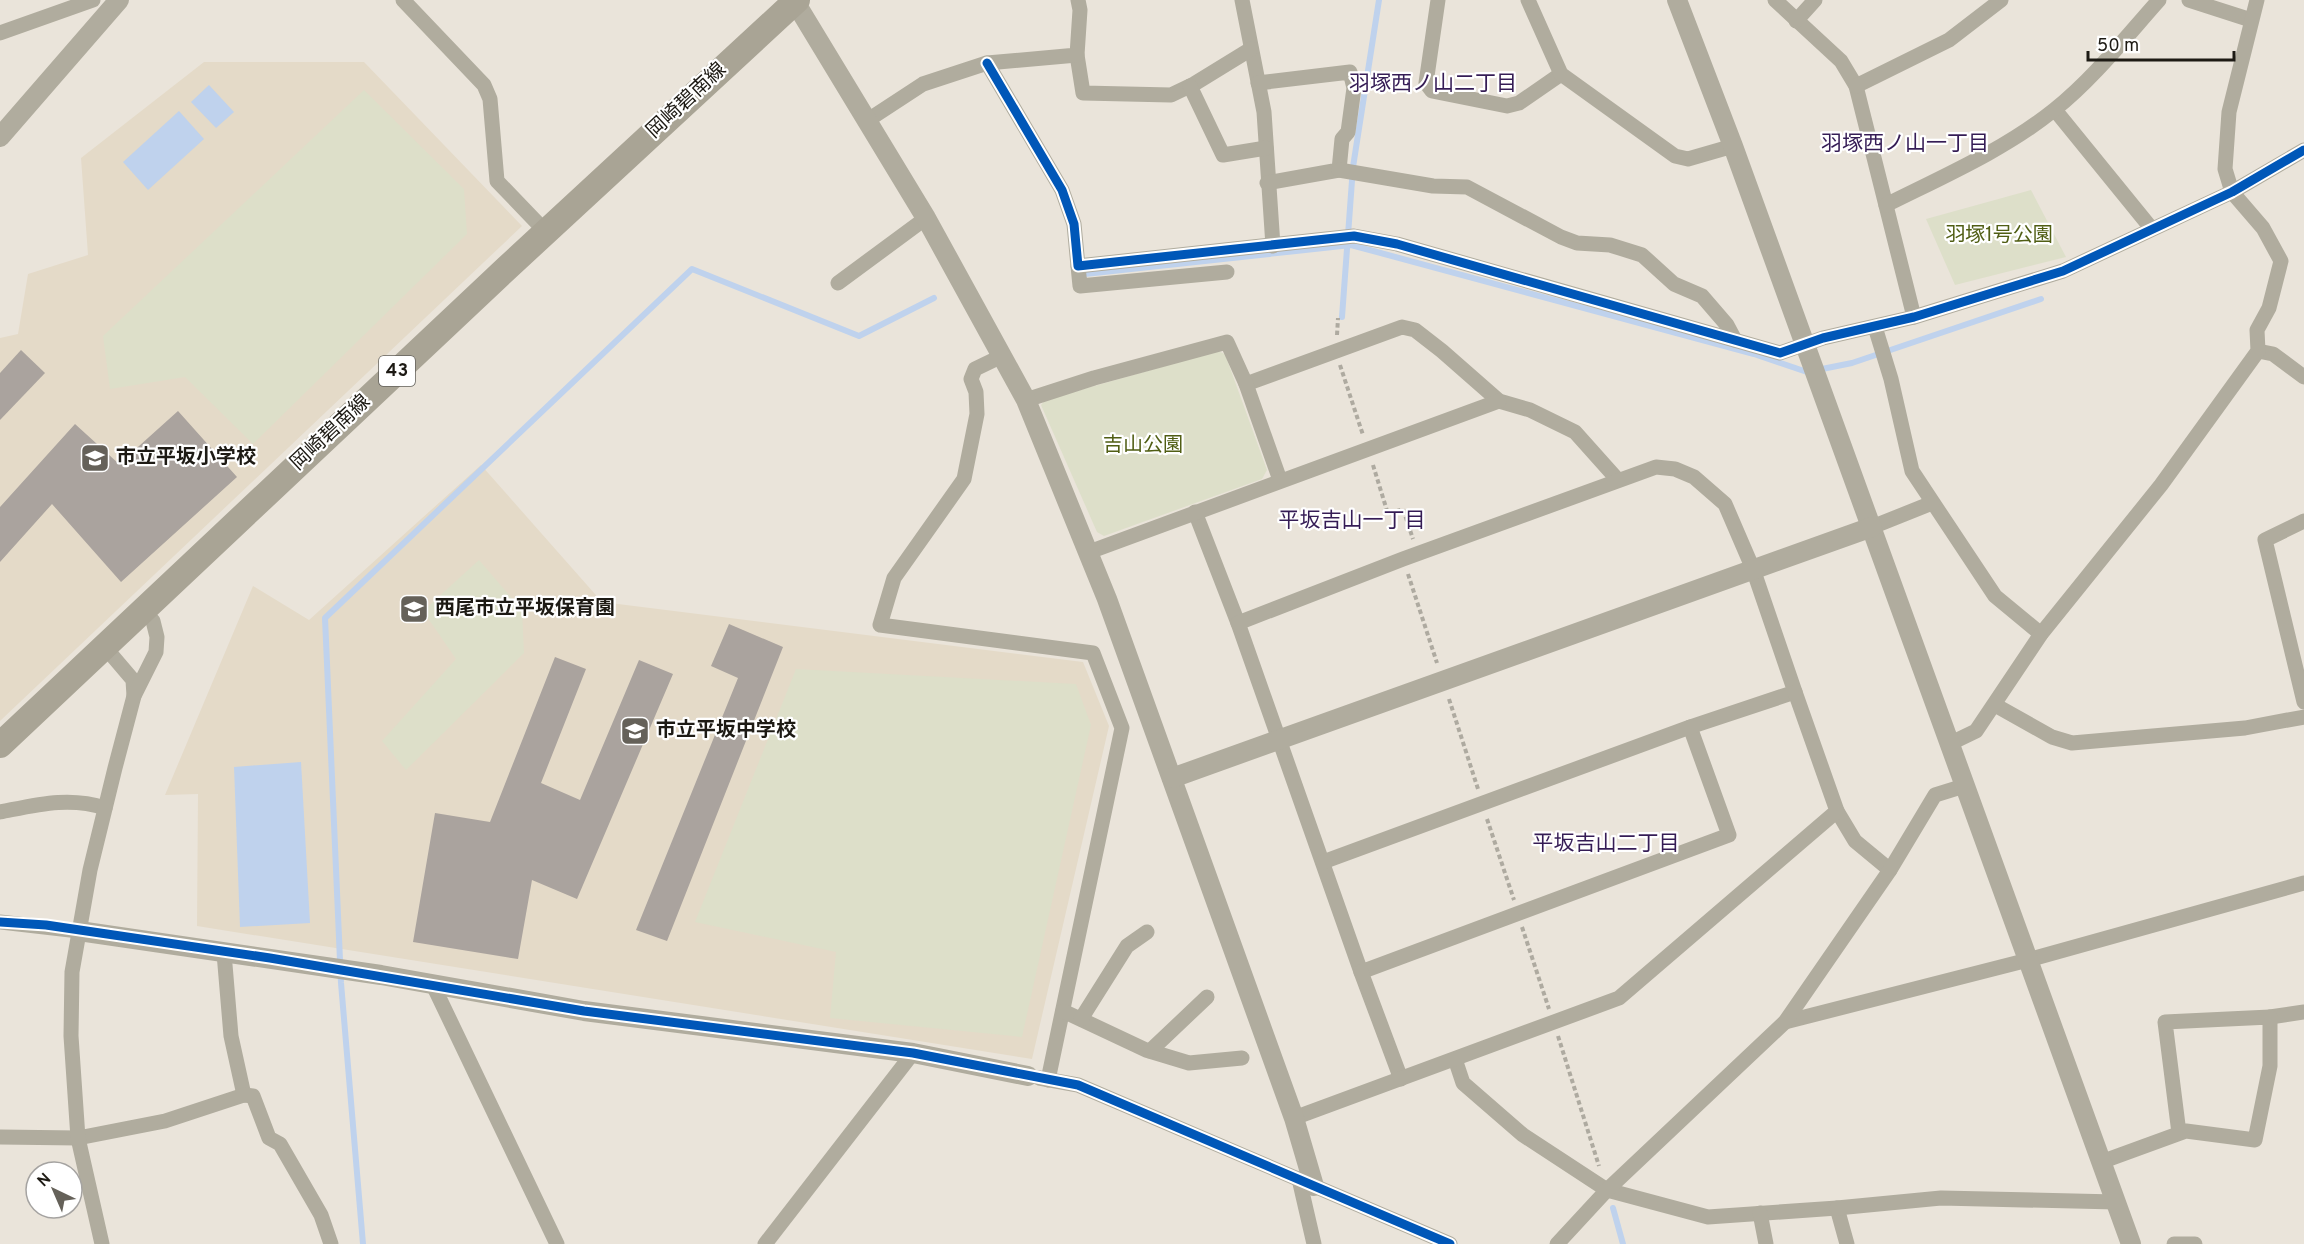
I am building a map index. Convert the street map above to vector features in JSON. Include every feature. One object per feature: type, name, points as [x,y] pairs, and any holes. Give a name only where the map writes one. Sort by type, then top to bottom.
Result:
[{"type":"main road","name":"岡崎碧南線","points":[[0,745],[546,232],[796,1]]},
{"type":"street","points":[[0,33],[93,0]]},
{"type":"street","points":[[0,137],[119,0]]},
{"type":"street","points":[[403,0],[484,85],[490,99],[497,182],[546,232]]},
{"type":"street","points":[[1078,0],[1080,10],[1077,55],[1083,93],[1171,95],[1251,49]]},
{"type":"street","points":[[1242,0],[1264,112],[1273,246]]},
{"type":"street","points":[[1438,0],[1426,83],[1432,91],[1507,106],[1519,103],[1561,74]]},
{"type":"street","points":[[1528,0],[1561,74],[1675,156],[1688,159],[1733,146]]},
{"type":"street","points":[[1677,0],[1733,146],[2131,1244]]},
{"type":"street","points":[[1775,0],[1841,61],[1856,86],[1914,317]]},
{"type":"street","points":[[1796,21],[1815,0]]},
{"type":"street","points":[[1856,86],[1949,40],[2001,0]]},
{"type":"street","points":[[1886,205],[2005,145],[2055,110],[2159,0]]},
{"type":"street","points":[[2189,0],[2251,20]]},
{"type":"street","points":[[1949,744],[1976,731],[2041,634],[2161,486],[2258,351],[2257,330],[2269,308],[2281,261],[2263,228],[2232,192],[2225,169],[2229,112],[2257,0]]},
{"type":"street","points":[[796,1],[926,218],[1026,400],[1089,552],[1294,1118],[1314,1244]]},
{"type":"street","points":[[868,120],[923,84],[987,63],[1077,55]]},
{"type":"street","points":[[987,63],[1062,190],[1074,224],[1080,286],[1210,262],[1273,246],[1353,236],[1397,244],[1780,353],[1823,338],[1914,317],[2063,271],[2232,192],[2304,150]]},
{"type":"street","points":[[1258,83],[1350,72],[1354,88],[1348,132],[1342,139],[1340,170]]},
{"type":"street","points":[[1190,86],[1223,155],[1266,148]]},
{"type":"street","points":[[2055,110],[2151,228]]},
{"type":"street","points":[[1267,183],[1340,170],[1433,186],[1467,187],[1569,240],[1610,245],[1642,255],[1674,284],[1702,296],[1727,325],[1735,340]]},
{"type":"street","points":[[838,283],[926,218]]},
{"type":"street","points":[[1079,272],[1210,262],[1227,272]]},
{"type":"street","points":[[1246,384],[1402,327],[1415,330],[1443,351],[1499,401],[1530,410],[1575,432],[1617,479]]},
{"type":"street","points":[[1875,327],[1891,379],[1912,471],[1995,596],[2041,634]]},
{"type":"street","points":[[1026,400],[1094,378],[1227,342],[1246,384],[1280,480]]},
{"type":"street","points":[[2258,351],[2273,354],[2304,377]]},
{"type":"street","points":[[1002,356],[975,369],[971,379],[976,392],[977,414],[964,478],[894,578],[880,625],[1093,653],[1122,728],[1048,1080]]},
{"type":"street","points":[[1089,552],[1499,401]]},
{"type":"street","points":[[1238,622],[1617,479],[1656,467],[1676,470],[1694,477],[1725,504],[1753,569],[1837,811],[1855,841],[1890,870]]},
{"type":"street","points":[[1172,778],[1279,741],[1442,679],[1872,527],[1932,503]]},
{"type":"street","points":[[1195,512],[1238,622],[1401,1079]]},
{"type":"street","points":[[2304,521],[2265,540],[2304,702]]},
{"type":"street","points":[[102,1244],[78,1138],[71,1036],[72,972],[90,870],[134,696],[156,652],[157,638],[153,621],[143,610]]},
{"type":"street","points":[[104,646],[134,680],[134,696]]},
{"type":"street","points":[[1323,862],[1690,727],[1795,692]]},
{"type":"street","points":[[1995,705],[2052,737],[2072,743],[2245,728],[2304,717]]},
{"type":"street","points":[[1361,972],[1730,835],[1690,727]]},
{"type":"street","points":[[1557,1244],[1607,1190],[1785,1022],[1890,870],[1935,795],[1964,786]]},
{"type":"street","points":[[0,812],[58,801],[76,801],[105,808]]},
{"type":"street","points":[[1294,1118],[1618,998],[1837,811]]},
{"type":"street","points":[[1785,1022],[2028,960],[2304,883]]},
{"type":"street","points":[[0,922],[79,931],[381,975],[584,1011],[913,1053],[1078,1085],[1450,1244]]},
{"type":"street","points":[[1081,1019],[1127,946],[1147,932]]},
{"type":"street","points":[[224,953],[231,1036],[244,1095]]},
{"type":"street","points":[[433,985],[557,1244]]},
{"type":"street","points":[[1150,1052],[1207,997]]},
{"type":"street","points":[[1063,1011],[1150,1052],[1189,1063],[1242,1058]]},
{"type":"street","points":[[2179,1133],[2165,1022],[2270,1017],[2304,1012]]},
{"type":"street","points":[[2101,1162],[2186,1131],[2255,1140],[2270,1066],[2270,1017]]},
{"type":"street","points":[[765,1244],[913,1053]]},
{"type":"street","points":[[1455,1059],[1463,1083],[1523,1135],[1607,1190],[1667,1208],[1708,1217],[1941,1198],[2116,1202]]},
{"type":"street","points":[[0,1137],[78,1138],[165,1121],[244,1095],[253,1096],[269,1138],[280,1144],[290,1160],[321,1215],[331,1244]]},
{"type":"street","points":[[1837,1208],[1847,1244]]},
{"type":"street","points":[[1760,1213],[1766,1244]]},
{"type":"street","points":[[2174,1244],[2195,1244]]},
{"type":"path","points":[[1403,558],[1607,1190]]},
{"type":"shaded area","points":[[204,62],[364,62],[522,226],[0,721],[0,338],[18,334],[28,274],[88,255],[81,158]]},
{"type":"shaded area","points":[[481,465],[602,602],[1083,662],[1109,726],[1032,1059],[197,926],[198,794],[165,795],[253,586],[309,620]]},
{"type":"green space","points":[[364,90],[464,189],[467,234],[253,444],[185,377],[110,389],[103,336]]},
{"type":"green space","name":"羽塚1号公園","points":[[2031,190],[2066,257],[1955,285],[1926,219]]},
{"type":"green space","name":"吉山公園","points":[[1218,351],[1225,354],[1267,470],[1262,479],[1104,536],[1097,532],[1041,405],[1045,400]]},
{"type":"green space","points":[[479,560],[522,610],[524,653],[406,770],[382,741],[456,659],[423,611]]},
{"type":"green space","points":[[796,669],[1076,684],[1091,725],[1022,1037],[830,1018],[836,952],[695,922]]},
{"type":"water","points":[[209,85],[234,112],[216,128],[191,102]]},
{"type":"water","points":[[179,111],[204,139],[148,190],[123,162]]},
{"type":"water","points":[[301,762],[310,923],[240,927],[234,767]]},
{"type":"building","points":[[21,350],[45,373],[0,420],[0,373]]},
{"type":"building","points":[[178,411],[237,477],[121,582],[52,504],[0,562],[0,507],[75,424],[119,464]]},
{"type":"building","points":[[729,624],[783,647],[667,941],[636,930],[738,678],[711,666]]},
{"type":"building","points":[[555,657],[586,669],[541,783],[580,800],[639,660],[673,674],[577,899],[532,880],[518,959],[413,942],[435,813],[490,822]]},
{"type":"waterway","points":[[1342,317],[1353,167],[1379,0]]},
{"type":"waterway","points":[[1085,274],[1351,245],[1754,354],[1807,372],[1852,363],[2041,299]]},
{"type":"waterway","points":[[363,1244],[341,983],[325,618],[692,269],[859,336],[934,298]]},
{"type":"waterway","points":[[1613,1208],[1623,1244]]},
{"type":"cycle path","points":[[987,63],[1062,190],[1074,224],[1078,266],[1354,236],[1397,244],[1780,353],[1823,338],[1914,317],[2063,271],[2232,192],[2304,150]]},
{"type":"cycle path","points":[[0,922],[46,925],[270,958],[584,1011],[913,1053],[1078,1085],[1450,1244]]},
{"type":"place","name":"市立平坂小学校","points":[[95,458]]},
{"type":"place","name":"西尾市立平坂保育園","points":[[414,609]]},
{"type":"place","name":"市立平坂中学校","points":[[635,731]]},
{"type":"district","name":"羽塚西ノ山二丁目","points":[[1433,84]]},
{"type":"district","name":"羽塚西ノ山一丁目","points":[[1905,144]]},
{"type":"district","name":"平坂吉山一丁目","points":[[1352,521]]},
{"type":"district","name":"平坂吉山二丁目","points":[[1606,844]]}]
